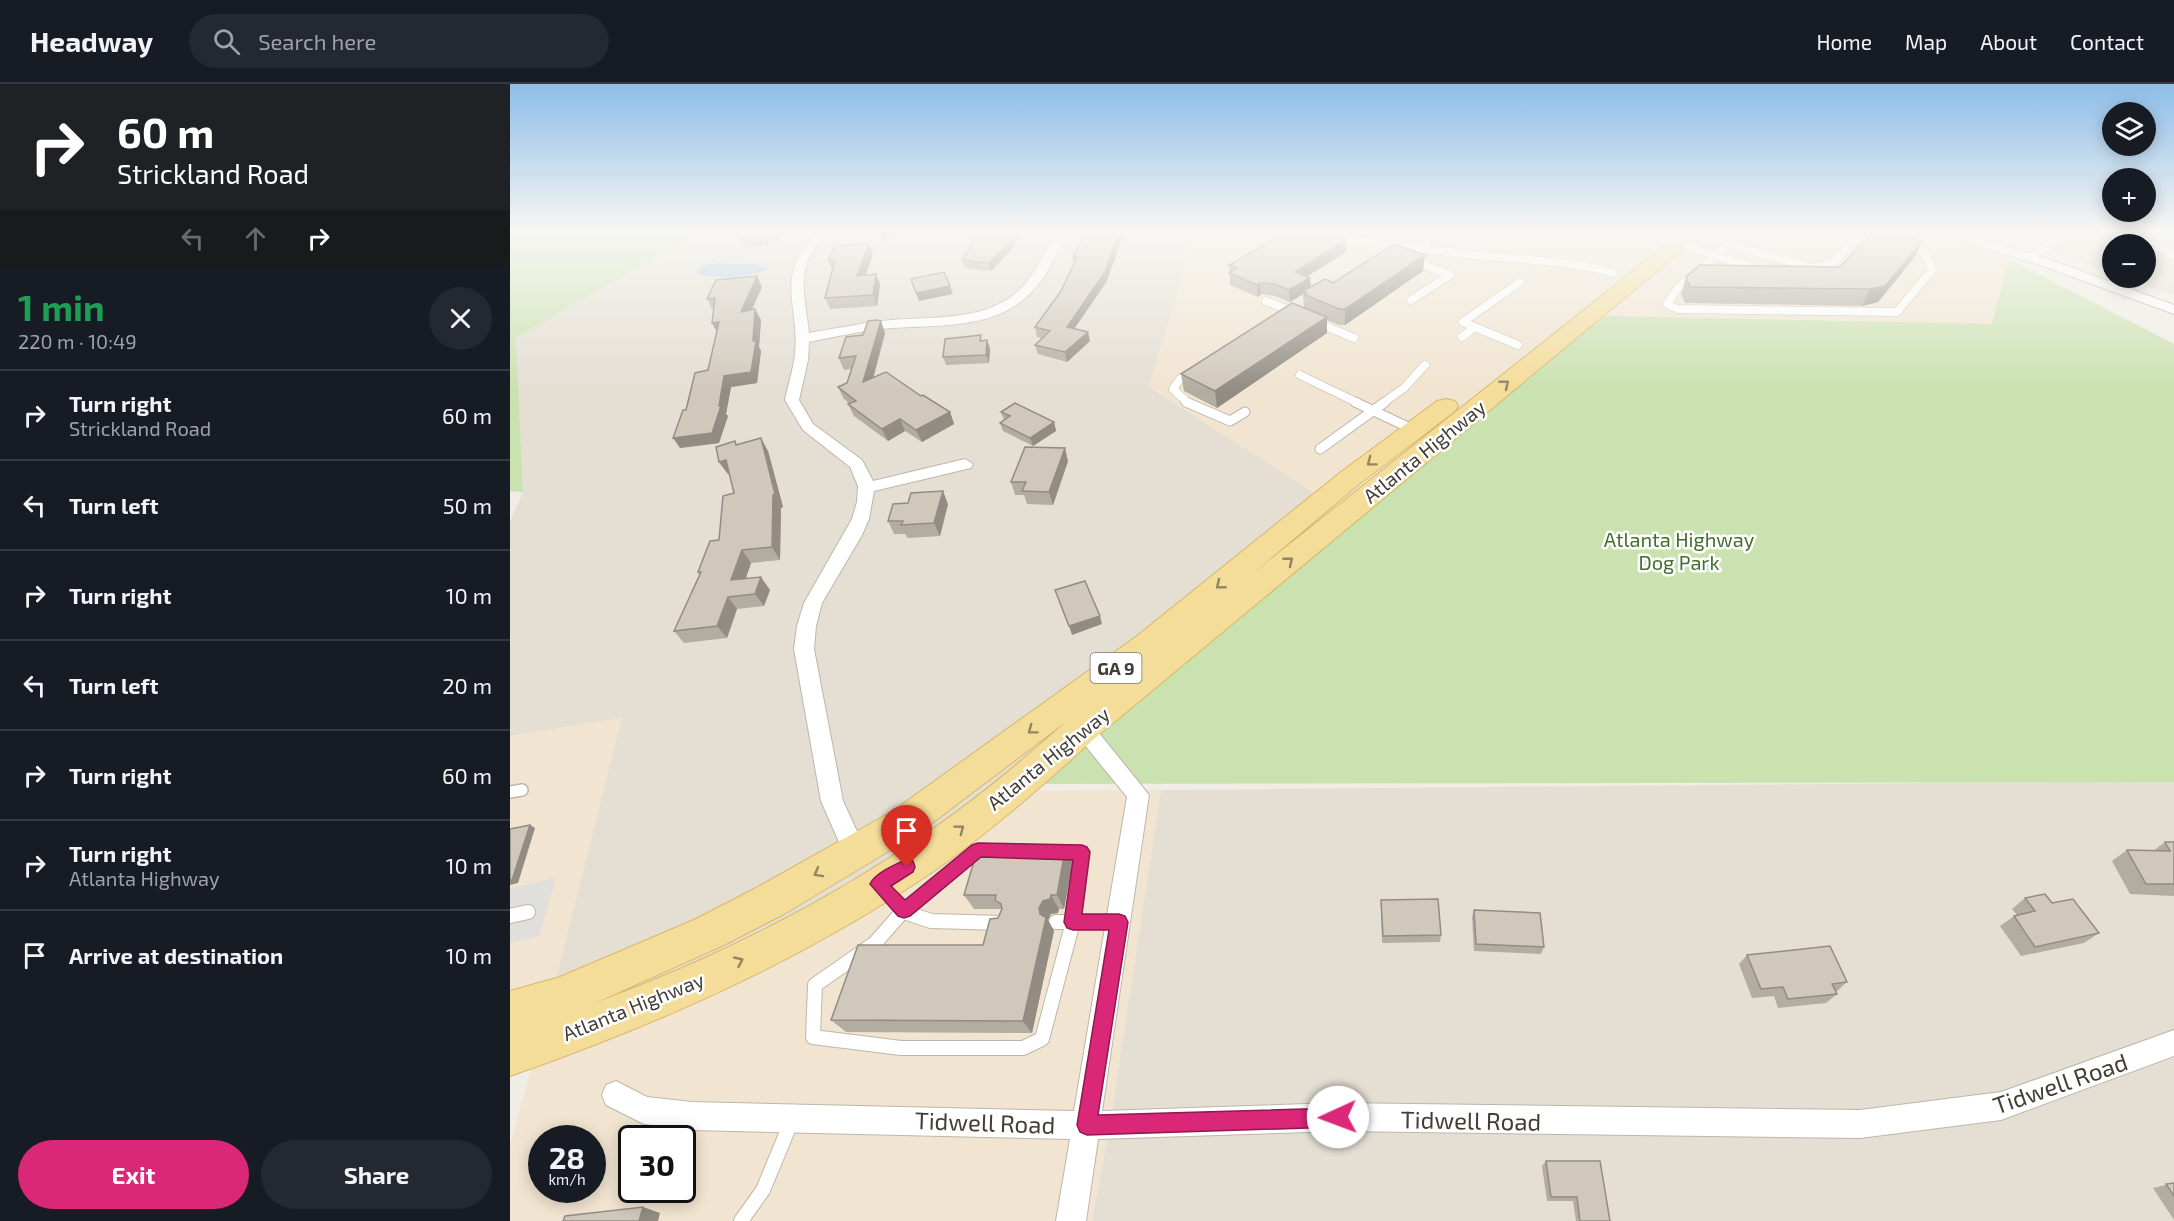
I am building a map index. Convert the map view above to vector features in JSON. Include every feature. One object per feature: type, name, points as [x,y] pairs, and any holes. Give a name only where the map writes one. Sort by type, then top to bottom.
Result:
[{"type":"main road","name":"Atlanta Highway","points":[[510,1054],[691,984],[804,929],[921,858],[970,821],[1148,644],[1350,478],[1597,285]]},
{"type":"main road","name":"Atlanta Highway","points":[[510,1012],[561,997],[710,932],[770,901],[906,822],[1071,719],[1613,285]]},
{"type":"street","points":[[795,285],[802,353],[792,399],[806,426],[854,461],[861,471],[866,488],[863,512],[857,528],[816,595],[810,610],[804,642],[826,780],[840,824],[854,851]]},
{"type":"street","points":[[801,339],[880,326],[980,314],[1011,302],[1029,285]]},
{"type":"street","points":[[2106,285],[2174,310]]},
{"type":"street","points":[[866,488],[965,464]]},
{"type":"street","points":[[1071,719],[1138,795],[1071,1221]]},
{"type":"street","name":"Tidwell Road","points":[[616,1095],[644,1110],[692,1116],[1087,1125],[1338,1117],[1860,1124],[2001,1106],[2174,1043]]},
{"type":"lane","points":[[1411,300],[1434,285]]},
{"type":"lane","points":[[1516,285],[1464,322],[1518,345]]},
{"type":"lane","points":[[1681,285],[1667,304],[1677,309],[1897,312],[1919,285]]},
{"type":"lane","points":[[1266,301],[1293,309],[1354,338]]},
{"type":"lane","points":[[1283,318],[1293,309]]},
{"type":"lane","points":[[1462,337],[1475,327]]},
{"type":"lane","points":[[1320,449],[1404,388],[1425,364]]},
{"type":"lane","points":[[1201,367],[1180,379],[1173,389],[1189,404],[1230,421],[1245,412]]},
{"type":"lane","points":[[1300,375],[1414,430]]},
{"type":"lane","points":[[978,850],[1082,852],[1073,922],[1042,1039],[1023,1048],[902,1048],[813,1037],[815,985],[875,943],[904,910],[978,850]]},
{"type":"lane","points":[[879,884],[904,910],[931,921],[1002,923]]},
{"type":"lane","points":[[510,916],[528,912]]},
{"type":"lane","points":[[1056,922],[1119,922]]},
{"type":"lane","points":[[741,1221],[763,1190],[793,1117]]},
{"type":"shaded area","points":[[608,285],[1180,285],[1149,387],[1355,519],[857,912],[702,1002],[543,1027],[621,718],[510,736],[510,522],[523,492],[516,338]]},
{"type":"shaded area","points":[[1180,285],[2002,285],[1992,324],[1355,519],[1149,387]]},
{"type":"shaded area","points":[[2156,285],[2174,285],[2174,295],[2153,288],[2156,288]]},
{"type":"shaded area","points":[[622,718],[544,1027],[703,1002],[857,911],[1030,791],[1161,790],[1109,1129],[1092,1221],[510,1221],[510,1145],[543,1028],[510,1035],[510,736]]},
{"type":"shaded area","points":[[2174,781],[2174,1221],[1092,1221],[1109,1129],[1161,790]]},
{"type":"shaded area","points":[[556,878],[539,936],[510,943],[510,888]]},
{"type":"green space","points":[[510,285],[608,285],[516,338],[523,492],[510,491]]},
{"type":"green space","name":"Atlanta Highway Dog Park","points":[[2002,285],[2060,285],[2174,344],[2174,782],[1028,784],[1596,316],[1992,324]]},
{"type":"building","points":[[714,285],[753,285],[741,312],[755,309],[753,341],[756,341],[751,372],[724,376],[719,406],[721,406],[712,433],[673,438],[683,410],[686,410],[695,373],[708,370],[719,322],[712,323],[715,298],[707,299]]},
{"type":"building","points":[[828,285],[874,285],[873,295],[825,298]]},
{"type":"building","points":[[913,285],[950,286],[916,293]]},
{"type":"building","points":[[1064,285],[1096,285],[1067,327],[1088,332],[1065,352],[1035,345],[1050,331],[1035,327]]},
{"type":"building","points":[[1277,285],[1298,285],[1289,290]]},
{"type":"building","points":[[1314,285],[1380,285],[1345,309],[1339,309],[1305,295],[1307,293],[1303,291]]},
{"type":"building","points":[[1689,285],[1886,285],[1870,289],[1690,287]]},
{"type":"building","points":[[1292,303],[1327,317],[1215,391],[1181,374]]},
{"type":"building","points":[[868,321],[881,321],[863,382],[886,372],[921,396],[923,395],[950,412],[916,430],[900,419],[882,429],[848,404],[856,401],[838,387],[847,383],[856,356],[839,358],[846,337],[863,335]]},
{"type":"building","points":[[981,335],[980,341],[987,340],[986,355],[943,357],[945,339]]},
{"type":"building","points":[[1015,403],[1054,422],[1030,438],[1000,423],[1010,416],[1001,412]]},
{"type":"building","points":[[761,438],[775,494],[773,495],[772,547],[742,550],[731,580],[761,577],[755,594],[728,597],[717,626],[674,631],[701,572],[698,572],[710,541],[719,540],[723,496],[734,493],[726,460],[719,462],[716,447],[735,441],[736,445]]},
{"type":"building","points":[[1025,447],[1065,448],[1049,492],[1022,491],[1026,482],[1011,482]]},
{"type":"building","points":[[943,491],[934,523],[901,525],[903,521],[888,521],[893,504],[908,503],[911,493]]},
{"type":"building","points":[[1085,581],[1100,616],[1069,626],[1055,590]]},
{"type":"building","points":[[530,825],[512,880],[510,880],[510,829]]},
{"type":"building","points":[[2165,842],[2174,842],[2174,884],[2146,884],[2127,850],[2170,851]]},
{"type":"building","points":[[979,844],[1066,845],[1057,895],[1051,895],[1050,899],[1043,901],[1039,908],[1040,914],[1046,918],[1023,1021],[831,1020],[858,945],[983,945],[990,919],[998,918],[1002,909],[1001,904],[995,900],[996,895],[964,895]]},
{"type":"building","points":[[2045,894],[2052,903],[2073,899],[2099,933],[2035,947],[2014,916],[2035,911],[2025,898]]},
{"type":"building","points":[[1438,899],[1441,935],[1383,936],[1381,900]]},
{"type":"building","points":[[1474,910],[1540,913],[1544,947],[1476,944]]},
{"type":"building","points":[[1830,946],[1847,982],[1832,984],[1837,994],[1788,999],[1783,987],[1761,989],[1747,955]]},
{"type":"building","points":[[1546,1161],[1600,1161],[1610,1221],[1580,1221],[1577,1197],[1551,1197]]},
{"type":"building","points":[[2174,1183],[2174,1196],[2166,1184]]},
{"type":"building","points":[[643,1207],[639,1221],[563,1221],[565,1216]]},
{"type":"route","points":[[907,867],[879,884],[904,910],[978,850],[1082,852],[1073,922],[1119,922],[1087,1125],[1338,1117]]}]
